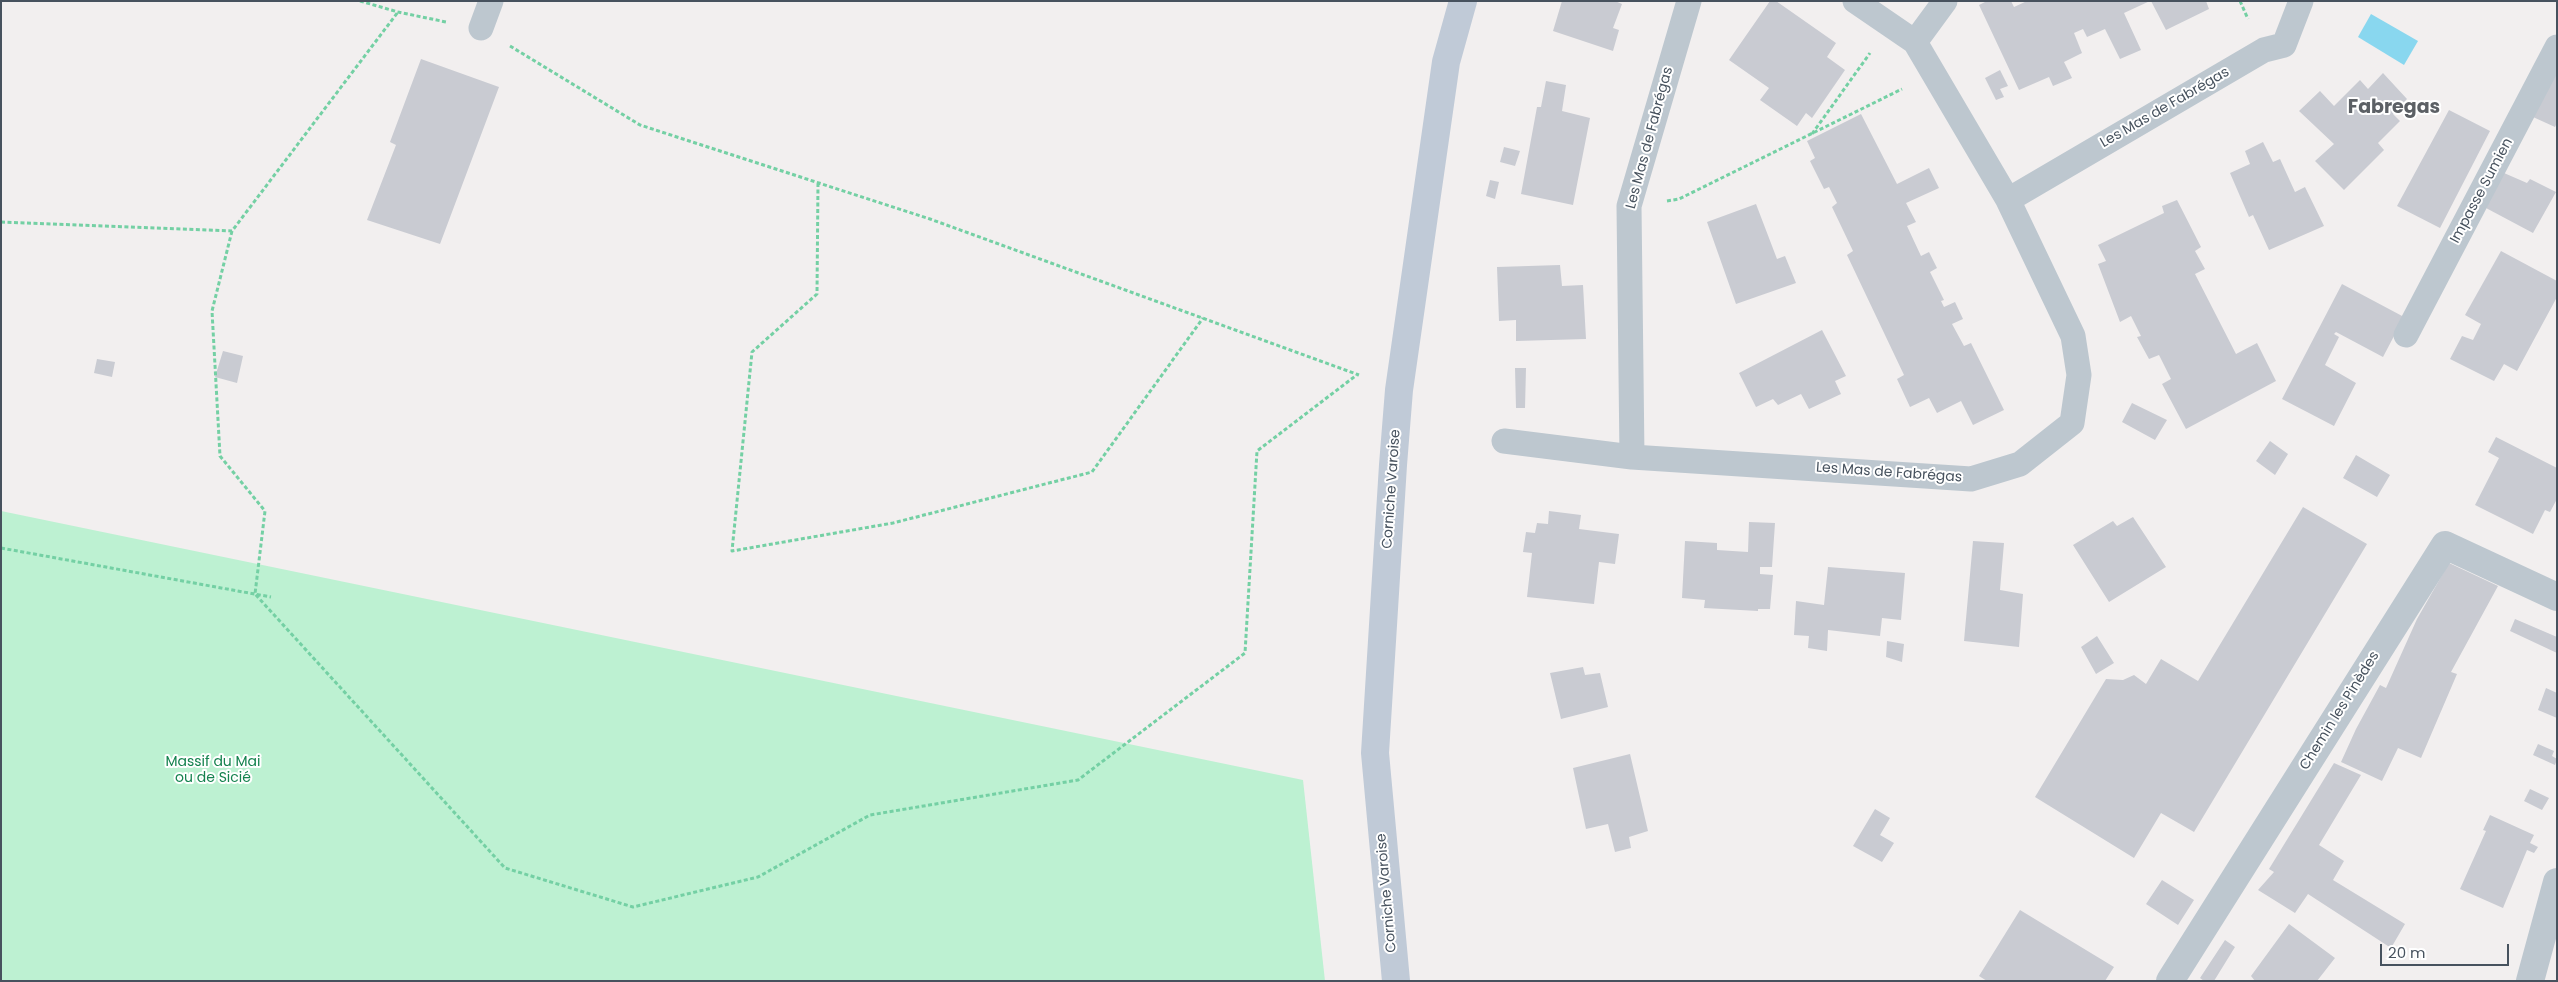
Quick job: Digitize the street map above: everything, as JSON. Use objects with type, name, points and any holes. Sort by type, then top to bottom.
[{"type":"street","name":"Corniche Varoise","points":[[1396,981],[1374,753],[1399,390],[1446,62],[1463,1]]},
{"type":"street","name":"Chemin les Pinèdes","points":[[2170,981],[2445,545],[2557,597]]},
{"type":"street","points":[[2530,981],[2557,882]]},
{"type":"lane","points":[[481,28],[491,1]]},
{"type":"lane","name":"Les Mas de Fabrégas","points":[[1632,457],[1629,206],[1689,1]]},
{"type":"lane","name":"Les Mas de Fabrégas","points":[[1504,441],[1632,457],[1970,479],[2020,464],[2072,423],[2078,375],[2073,336],[2008,200],[1915,42],[1855,1]]},
{"type":"lane","points":[[1915,42],[1945,1]]},
{"type":"lane","name":"Les Mas de Fabrégas","points":[[2008,200],[2264,50],[2284,45],[2301,1]]},
{"type":"lane","name":"Impasse Sumien","points":[[2406,335],[2557,46]]},
{"type":"path","points":[[360,1],[398,12],[481,28],[640,125],[930,219],[1399,390]]},
{"type":"path","points":[[398,12],[232,231],[212,311],[220,456],[265,511],[255,594],[504,868],[633,907],[758,877],[870,815],[1078,780],[1245,653],[1257,451],[1358,374]]},
{"type":"path","points":[[1812,134],[1889,26]]},
{"type":"path","points":[[1629,206],[1679,199],[1934,73]]},
{"type":"path","points":[[818,183],[817,294],[752,352],[732,551],[893,523],[1092,472],[1203,318]]},
{"type":"path","points":[[1,222],[232,231]]},
{"type":"path","points":[[1,548],[271,597]]},
{"type":"green space","name":"Massif du Mai ou de Sicié","points":[[1,511],[1303,780],[1325,981],[1,981]]},
{"type":"water","points":[[2371,14],[2418,41],[2404,65],[2358,37]]},
{"type":"building","points":[[1562,1],[1615,1],[1622,4],[1613,28],[1619,30],[1613,51],[1553,31]]},
{"type":"building","points":[[1770,1],[1776,1],[1836,43],[1827,57],[1845,70],[1812,118],[1806,113],[1797,126],[1760,100],[1769,88],[1729,60]]},
{"type":"building","points":[[1987,1],[2011,1],[2014,7],[2027,1],[2150,1],[2124,13],[2141,50],[2120,59],[2105,29],[2087,37],[2083,29],[2074,33],[2082,53],[2064,62],[2072,78],[2053,86],[2049,77],[2019,90],[1979,5]]},
{"type":"building","points":[[2151,1],[2206,1],[2209,9],[2166,30]]},
{"type":"building","points":[[421,59],[499,87],[440,244],[367,220],[396,145],[390,142]]},
{"type":"building","points":[[2000,70],[2008,86],[2000,89],[2004,97],[1996,100],[1985,78]]},
{"type":"building","points":[[2557,71],[2557,123],[2555,127],[2533,117]]},
{"type":"building","points":[[2383,73],[2407,99],[2393,114],[2400,121],[2378,143],[2384,150],[2344,190],[2315,161],[2334,144],[2299,111],[2320,91],[2334,106],[2360,80],[2368,89]]},
{"type":"building","points":[[1546,81],[1566,85],[1562,111],[1590,118],[1573,205],[1521,194],[1537,107],[1541,107]]},
{"type":"building","points":[[2449,110],[2490,131],[2440,228],[2397,206]]},
{"type":"building","points":[[1861,114],[1897,184],[1929,168],[1939,188],[1906,203],[1916,222],[1907,226],[1921,256],[1929,252],[1937,268],[1930,272],[1944,300],[1941,301],[1944,307],[1955,302],[1963,319],[1952,324],[1964,346],[1971,343],[2004,410],[1973,425],[1961,401],[1937,413],[1929,398],[1910,407],[1897,379],[1904,375],[1847,255],[1853,251],[1832,207],[1837,203],[1829,187],[1824,189],[1810,161],[1815,158],[1807,141]]},
{"type":"building","points":[[2263,142],[2273,162],[2280,159],[2295,192],[2305,187],[2324,226],[2269,250],[2253,215],[2249,217],[2230,173],[2250,164],[2245,151]]},
{"type":"building","points":[[1504,147],[1520,151],[1515,166],[1500,162]]},
{"type":"building","points":[[2504,173],[2527,183],[2530,179],[2556,192],[2533,233],[2486,208]]},
{"type":"building","points":[[1490,180],[1499,182],[1495,199],[1486,196]]},
{"type":"building","points":[[2177,200],[2201,247],[2195,251],[2205,269],[2195,274],[2236,354],[2257,343],[2276,381],[2186,429],[2162,384],[2171,379],[2159,355],[2149,359],[2137,337],[2141,336],[2131,316],[2120,322],[2098,264],[2106,261],[2098,245],[2164,213],[2162,206]]},
{"type":"building","points":[[1756,204],[1777,259],[1785,256],[1796,283],[1736,304],[1707,222]]},
{"type":"building","points":[[2501,251],[2557,281],[2557,297],[2517,371],[2504,364],[2494,381],[2450,359],[2462,336],[2473,340],[2481,324],[2465,315]]},
{"type":"building","points":[[1560,265],[1562,286],[1583,285],[1586,339],[1516,341],[1516,320],[1499,321],[1497,267]]},
{"type":"building","points":[[2342,284],[2404,317],[2383,357],[2336,332],[2334,334],[2339,337],[2325,365],[2356,383],[2334,426],[2282,399]]},
{"type":"building","points":[[1822,330],[1846,376],[1835,381],[1841,394],[1809,409],[1801,394],[1778,405],[1773,399],[1756,407],[1739,373]]},
{"type":"building","points":[[223,351],[243,356],[237,383],[215,377]]},
{"type":"building","points":[[97,359],[115,362],[112,377],[94,373]]},
{"type":"building","points":[[1515,368],[1526,368],[1525,408],[1516,408]]},
{"type":"building","points":[[2132,403],[2167,420],[2155,440],[2122,422]]},
{"type":"building","points":[[2496,437],[2557,468],[2557,499],[2550,512],[2545,510],[2533,534],[2475,505],[2499,458],[2488,452]]},
{"type":"building","points":[[2270,441],[2288,454],[2275,475],[2256,461]]},
{"type":"building","points":[[2356,455],[2390,475],[2377,497],[2343,478]]},
{"type":"building","points":[[2303,507],[2367,544],[2194,832],[2161,813],[2134,858],[2035,797],[2106,679],[2123,680],[2134,675],[2146,684],[2161,659],[2198,681]]},
{"type":"building","points":[[1549,511],[1581,515],[1579,529],[1619,534],[1615,564],[1599,562],[1594,604],[1527,597],[1532,553],[1523,552],[1526,532],[1535,533],[1537,523],[1548,524]]},
{"type":"building","points":[[2133,517],[2166,567],[2109,602],[2073,545],[2113,521],[2117,526]]},
{"type":"building","points":[[1749,522],[1775,523],[1772,567],[1760,567],[1760,574],[1773,575],[1770,609],[1758,609],[1758,611],[1704,608],[1705,600],[1682,598],[1685,541],[1717,543],[1717,550],[1748,552]]},
{"type":"building","points":[[1973,541],[2004,543],[2000,590],[2023,594],[2019,647],[1964,641]]},
{"type":"building","points":[[2449,563],[2498,586],[2451,672],[2457,674],[2421,758],[2398,748],[2382,781],[2341,762],[2356,729],[2380,685],[2386,688],[2417,619]]},
{"type":"building","points":[[1828,567],[1905,573],[1901,620],[1882,618],[1880,636],[1828,630],[1827,651],[1808,648],[1809,636],[1794,635],[1796,601],[1824,605]]},
{"type":"building","points":[[2515,619],[2557,637],[2557,653],[2510,631]]},
{"type":"building","points":[[2097,636],[2114,663],[2096,674],[2081,647]]},
{"type":"building","points":[[1887,641],[1904,644],[1902,662],[1886,657]]},
{"type":"building","points":[[1583,667],[1585,675],[1600,673],[1608,707],[1561,719],[1550,673]]},
{"type":"building","points":[[2546,688],[2557,693],[2557,718],[2538,710]]},
{"type":"building","points":[[2538,744],[2554,751],[2552,756],[2557,759],[2555,765],[2533,755]]},
{"type":"building","points":[[1630,754],[1648,831],[1629,837],[1631,848],[1615,852],[1608,824],[1586,829],[1573,768]]},
{"type":"building","points":[[2334,763],[2361,775],[2319,845],[2344,861],[2333,880],[2405,924],[2391,948],[2308,894],[2295,913],[2258,890],[2274,872],[2269,869]]},
{"type":"building","points":[[2530,789],[2549,798],[2542,810],[2524,801]]},
{"type":"building","points":[[1875,809],[1890,818],[1880,835],[1894,843],[1882,862],[1853,846]]},
{"type":"building","points":[[2490,815],[2534,835],[2530,843],[2538,847],[2534,853],[2527,850],[2503,908],[2460,889],[2486,831],[2483,830]]},
{"type":"building","points":[[2162,880],[2194,900],[2178,925],[2146,904]]},
{"type":"building","points":[[2020,910],[2114,967],[2105,981],[1987,981],[1979,976]]},
{"type":"building","points":[[2289,924],[2335,958],[2317,981],[2255,981],[2251,976]]},
{"type":"building","points":[[2225,940],[2235,947],[2214,981],[2204,981],[2200,978]]},
{"type":"district","name":"Fabregas","points":[[2394,108]]}]
